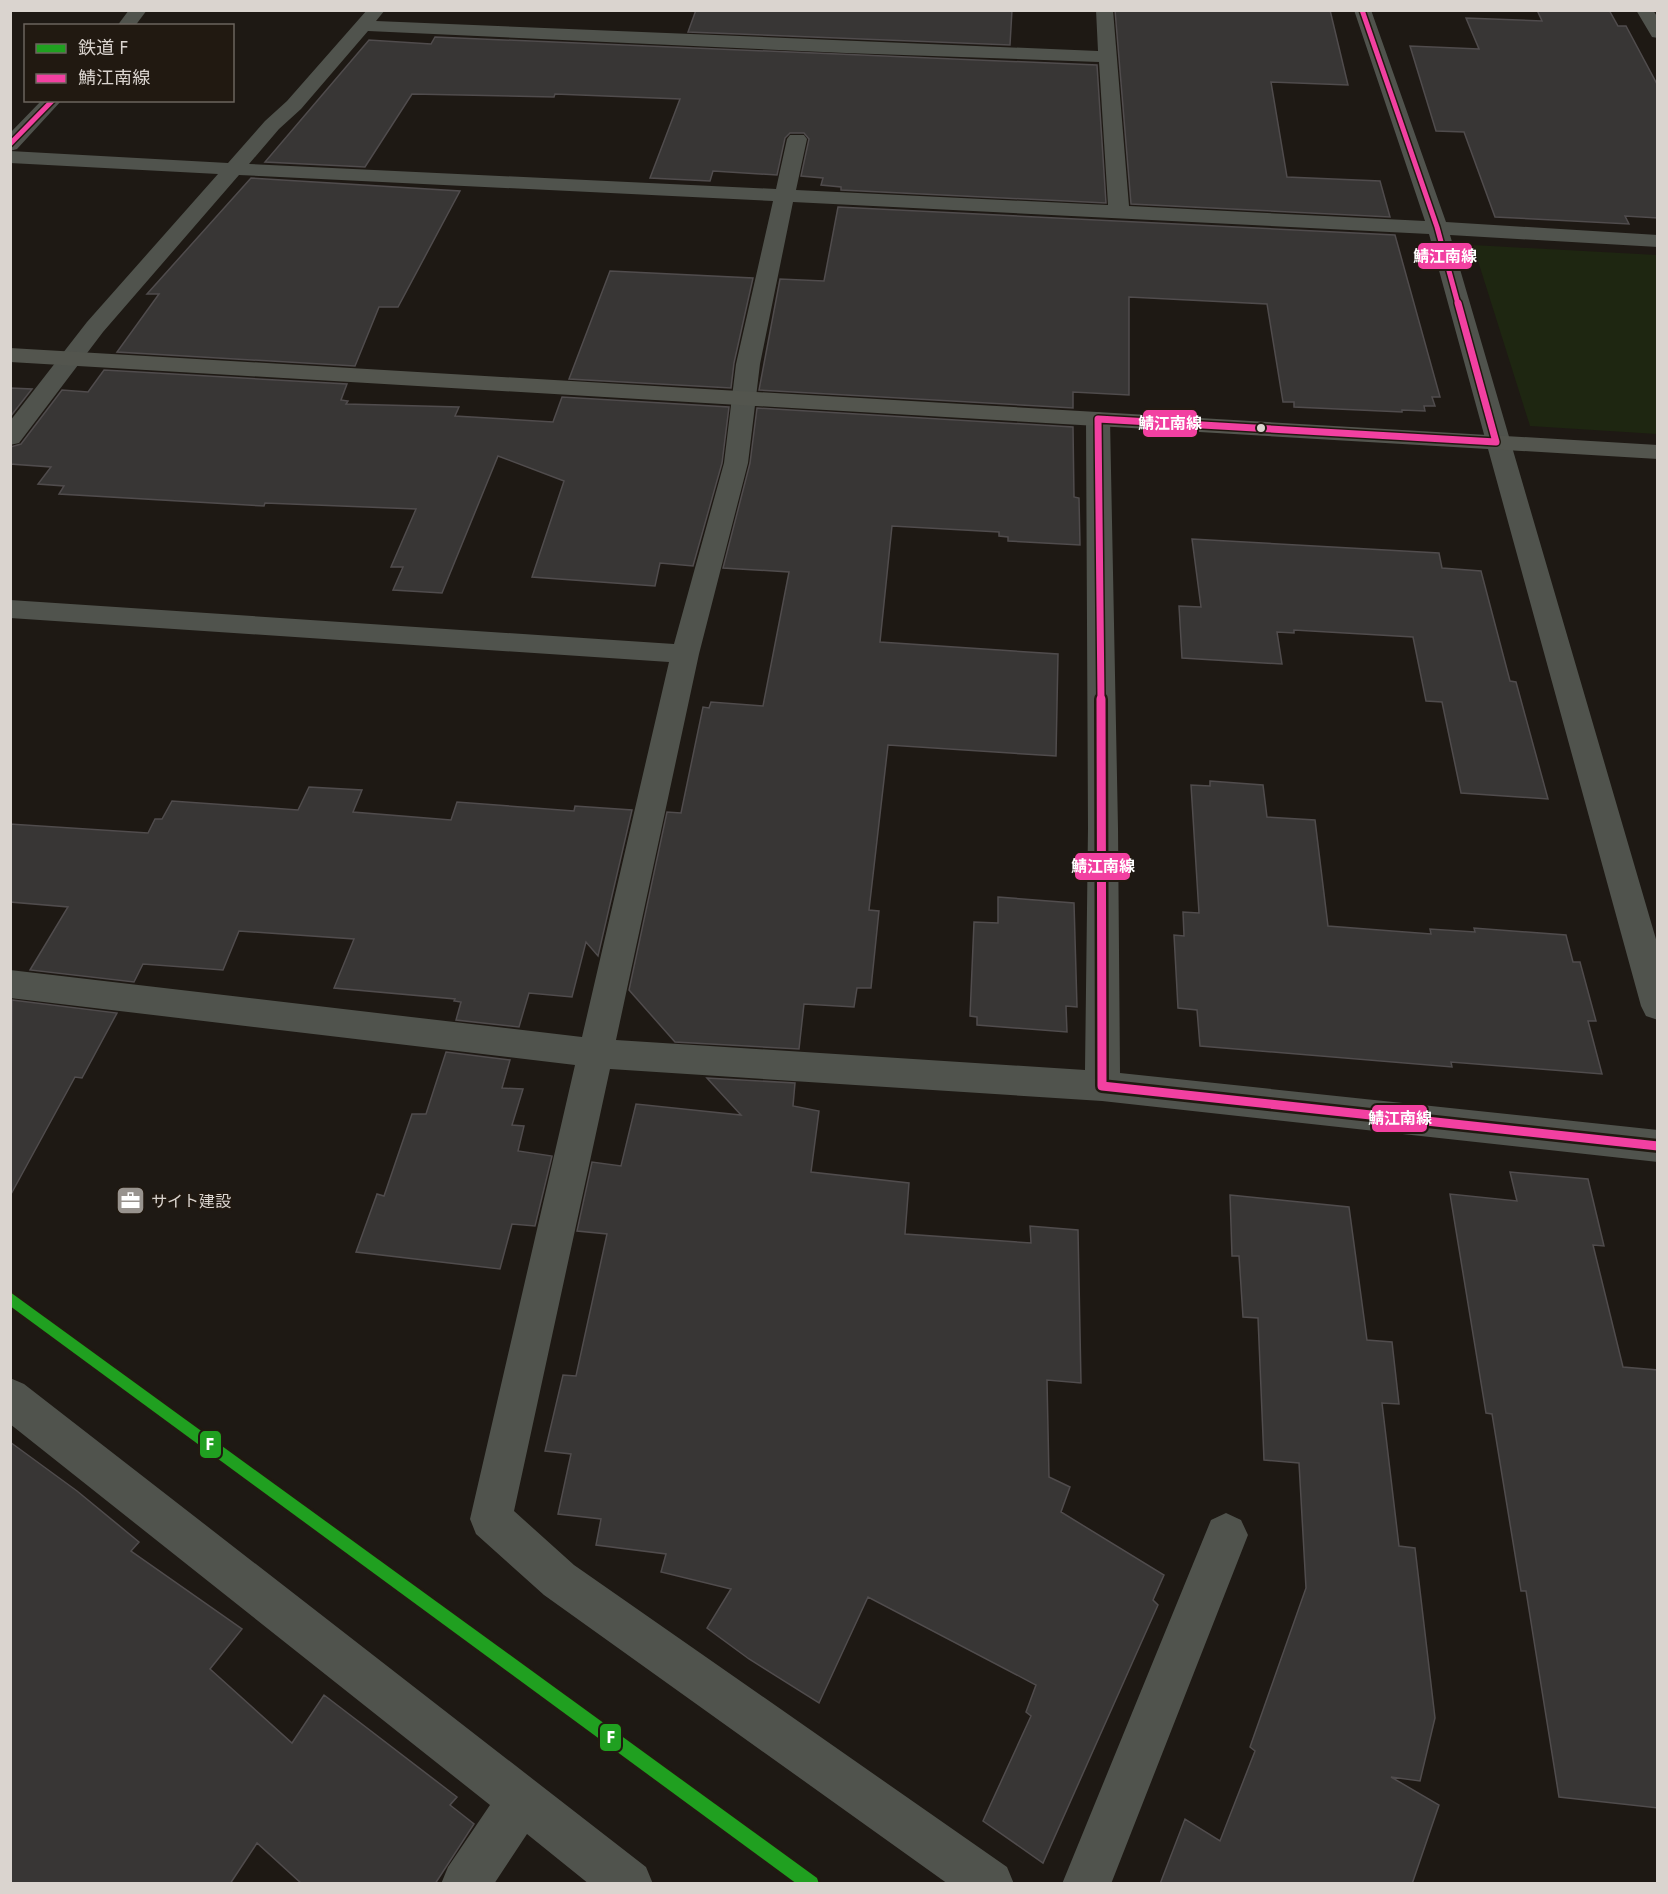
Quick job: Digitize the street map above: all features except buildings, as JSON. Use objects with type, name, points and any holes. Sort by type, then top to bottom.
[{"type":"street","points":[[126,24],[139,10]]},
{"type":"street","points":[[10,438],[95,327],[377,10]]},
{"type":"street","points":[[1104,10],[1119,211]]},
{"type":"street","points":[[1362,10],[1437,227],[1496,442],[1658,1006]]},
{"type":"street","points":[[1644,10],[1658,33]]},
{"type":"street","points":[[364,26],[834,48],[1106,57]]},
{"type":"street","points":[[10,145],[51,102]]},
{"type":"street","points":[[797,139],[748,364],[736,463],[685,654],[490,1519],[559,1580],[990,1884]]},
{"type":"street","points":[[10,157],[233,170],[1437,227],[1658,241]]},
{"type":"street","points":[[10,355],[743,400],[1658,452]]},
{"type":"street","points":[[1098,419],[1103,816],[1102,1086]]},
{"type":"street","points":[[10,609],[685,654]]},
{"type":"street","points":[[10,984],[595,1053],[1102,1086],[1658,1146]]},
{"type":"street","points":[[10,1398],[629,1884]]},
{"type":"street","points":[[1086,1884],[1226,1535]]},
{"type":"street","points":[[465,1884],[522,1800]]},
{"type":"green space","points":[[1473,245],[1657,255],[1657,434],[1530,426]]},
{"type":"rail line","name":"F","points":[[10,1298],[811,1884]]},
{"type":"transit line","name":"鯖江南線","points":[[1362,10],[1437,227],[1496,442],[1098,419],[1103,828],[1102,1086],[1658,1146]]},
{"type":"transit line","name":"鯖江南線","points":[[10,144],[51,102]]},
{"type":"place","name":"サイト建設","points":[[130,1201]]}]
